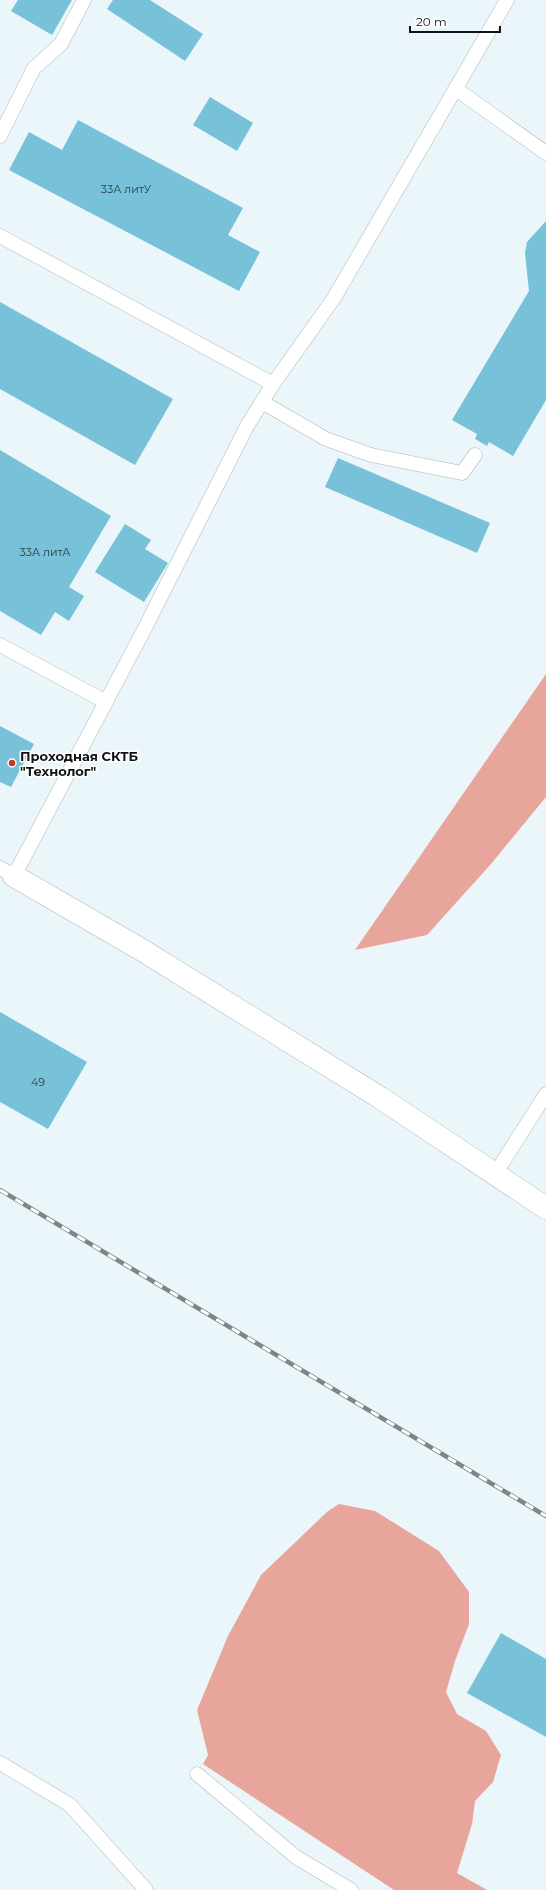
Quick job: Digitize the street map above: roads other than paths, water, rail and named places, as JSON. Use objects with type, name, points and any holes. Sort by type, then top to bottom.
[{"type":"street","points":[[7,872],[149,954],[379,1097],[546,1208]]},
{"type":"lane","points":[[0,136],[34,68],[61,44],[84,0]]},
{"type":"lane","points":[[7,872],[106,702],[248,426],[273,384],[334,298],[507,0]]},
{"type":"lane","points":[[456,89],[546,154]]},
{"type":"lane","points":[[2,240],[273,384]]},
{"type":"lane","points":[[262,402],[326,439],[371,455],[462,473],[475,455]]},
{"type":"lane","points":[[0,645],[106,702]]},
{"type":"lane","points":[[495,1174],[546,1094]]},
{"type":"lane","points":[[0,1763],[70,1805],[146,1890]]},
{"type":"lane","points":[[198,1774],[296,1857],[351,1890]]},
{"type":"railway","points":[[0,1190],[546,1516]]},
{"type":"place","name":"Проходная СКТБ \"Технолог\"","points":[[12,763]]}]
